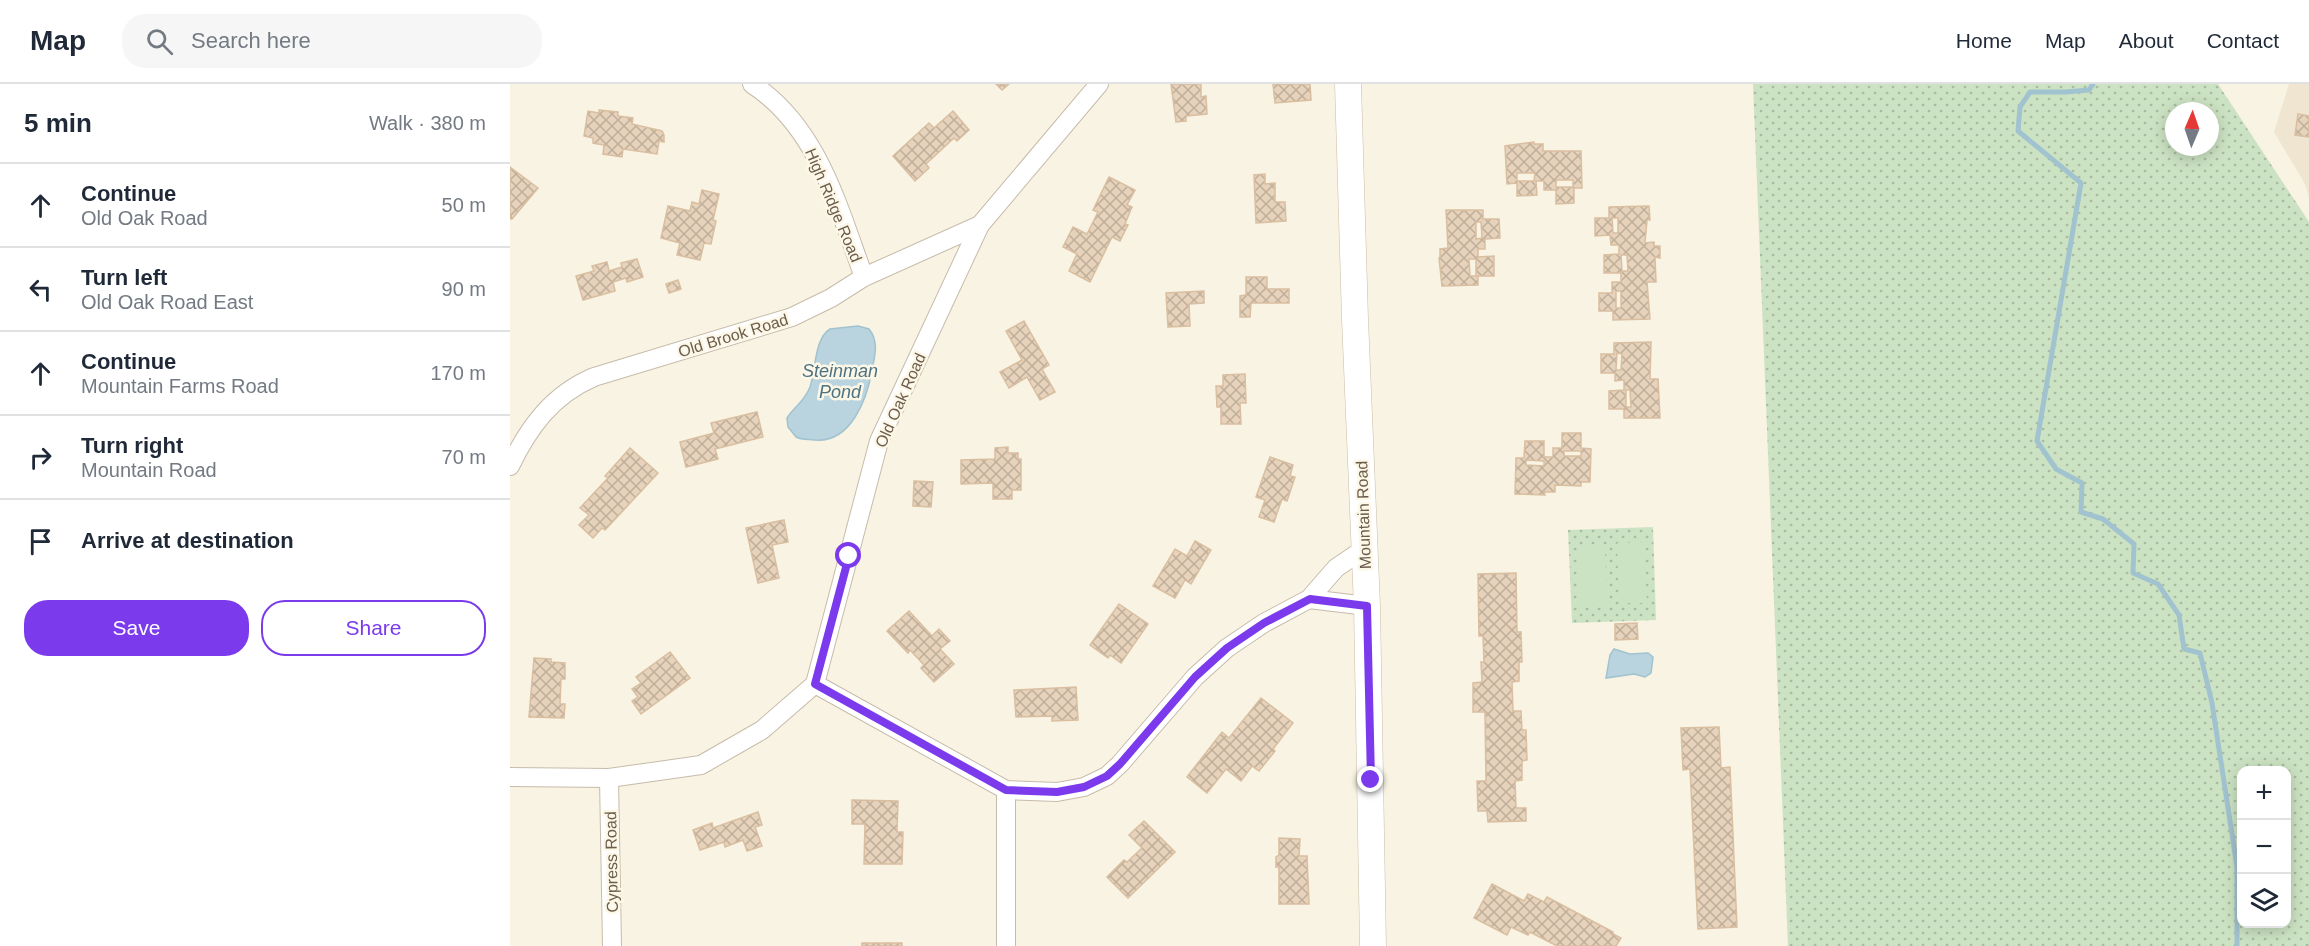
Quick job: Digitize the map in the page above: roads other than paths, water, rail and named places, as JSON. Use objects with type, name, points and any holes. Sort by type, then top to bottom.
[{"type":"main road","name":"Mountain Road","points":[[1348,84],[1349,176],[1367,606],[1373,946]]},
{"type":"street","name":"High Ridge Road","points":[[752,84],[789,115],[812,149],[828,181],[864,277]]},
{"type":"street","name":"Old Oak Road","points":[[815,684],[879,441],[980,225],[1099,84]]},
{"type":"street","name":"Old Brook Road","points":[[510,466],[519,447],[546,408],[578,384],[594,377],[792,317],[831,298],[864,277],[980,225]]},
{"type":"street","points":[[510,777],[609,778],[701,765],[762,730],[815,684],[1006,790],[1057,792],[1084,787],[1107,776],[1120,764],[1195,677],[1227,648],[1264,623],[1310,599],[1336,568],[1364,549]]},
{"type":"street","points":[[1310,599],[1367,606]]},
{"type":"street","name":"Cypress Road","points":[[609,778],[612,946]]},
{"type":"street","points":[[1006,790],[1006,946]]},
{"type":"water","name":"Steinman Pond","points":[[858,326],[869,329],[874,338],[875,349],[870,381],[855,417],[848,427],[828,439],[815,440],[796,437],[788,427],[787,418],[810,387],[821,340],[830,329]]},
{"type":"water","points":[[1614,649],[1630,654],[1648,653],[1653,657],[1651,673],[1645,677],[1634,674],[1606,678],[1610,655]]},
{"type":"waterway","points":[[2093,84],[2089,90],[2030,92],[2020,107],[2018,131],[2081,183],[2037,441],[2056,469],[2082,483],[2081,512],[2103,519],[2134,544],[2133,573],[2158,584],[2179,615],[2184,649],[2200,653],[2212,703],[2237,867],[2237,946]]}]
